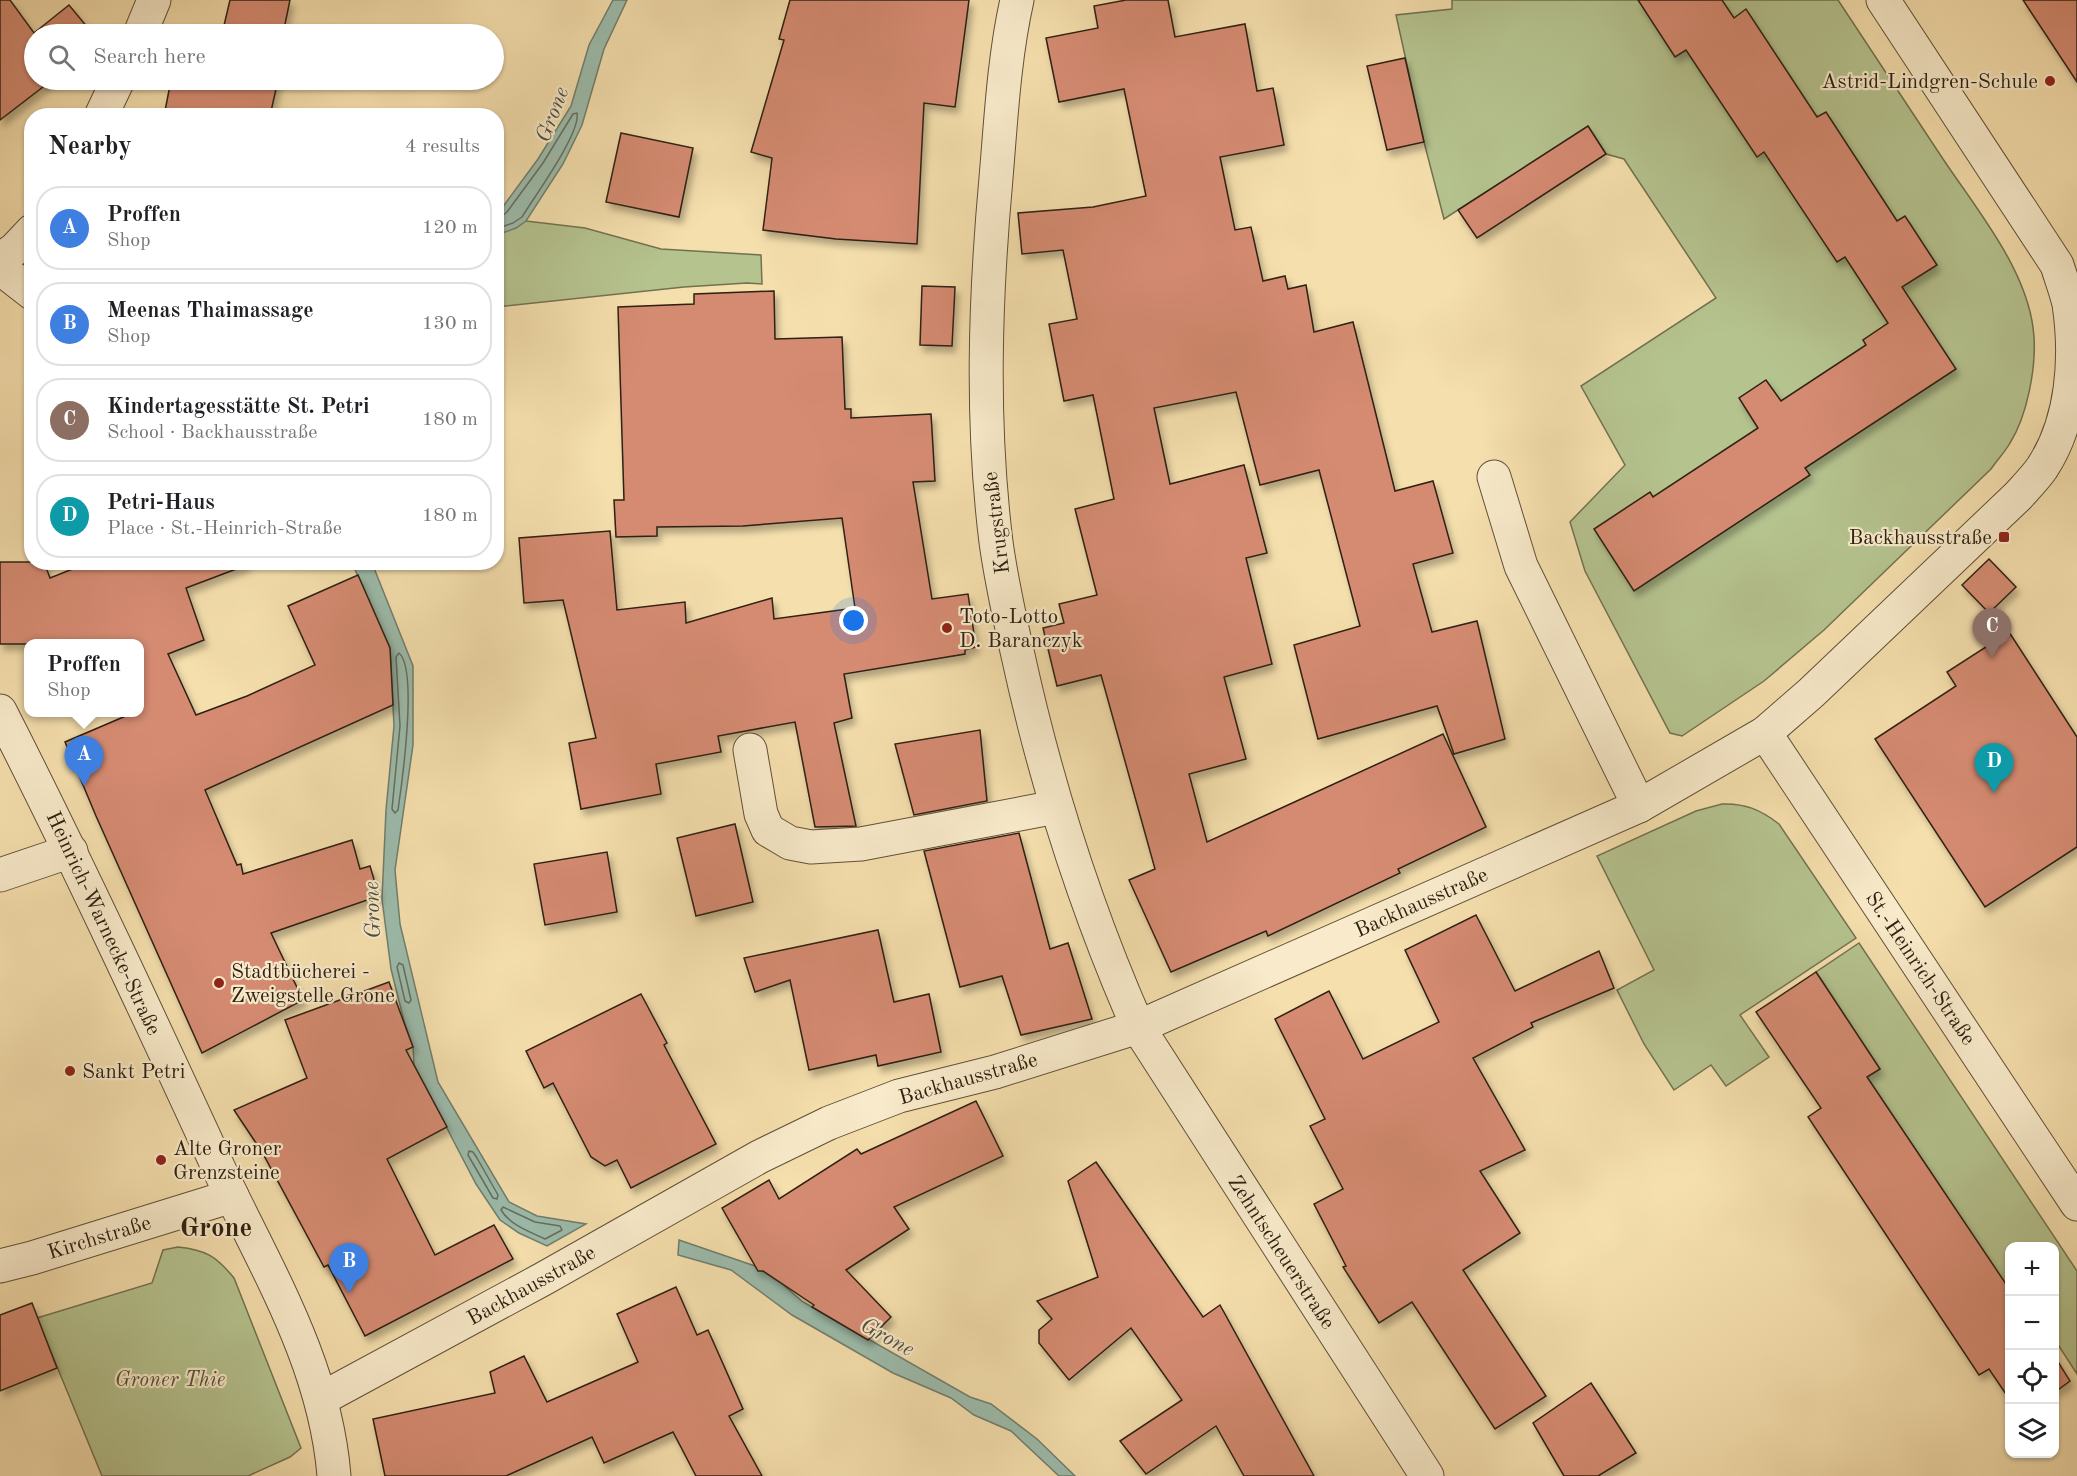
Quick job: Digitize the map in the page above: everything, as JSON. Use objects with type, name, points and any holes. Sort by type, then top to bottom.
[{"type":"street","points":[[145,24],[154,0]]},
{"type":"street","name":"Krugstraße","points":[[1017,0],[1004,91],[987,281],[986,380],[989,464],[996,543],[1028,700],[1056,807],[1116,979],[1138,1027]]},
{"type":"street","name":"Backhausstraße","points":[[321,1399],[543,1279],[759,1157],[829,1123],[899,1096],[995,1072],[1138,1027],[1639,806],[1766,733],[1811,693],[2018,496],[2042,468],[2059,435],[2071,398],[2074,333],[2069,303],[2056,265],[1883,0]]},
{"type":"street","points":[[105,108],[113,90]]},
{"type":"street","points":[[0,260],[24,239]]},
{"type":"street","points":[[0,268],[24,287]]},
{"type":"street","points":[[1494,477],[1521,566],[1639,806]]},
{"type":"street","name":"Heinrich-Warnecke-Straße","points":[[0,711],[71,851],[232,1196],[288,1308],[321,1399],[330,1436],[330,1476]]},
{"type":"street","name":"St.-Heinrich-Straße","points":[[1766,733],[2077,1204]]},
{"type":"street","points":[[750,750],[761,814],[768,830],[790,843],[811,847],[861,844],[1056,807]]},
{"type":"street","points":[[0,875],[71,851]]},
{"type":"street","name":"Zehntscheuerstraße","points":[[1138,1027],[1427,1476]]},
{"type":"street","name":"Kirchstraße","points":[[0,1266],[232,1196]]},
{"type":"green space","points":[[1452,0],[1838,0],[1985,219],[2023,289],[2034,337],[2032,377],[2026,406],[2006,450],[1991,469],[1824,630],[1764,681],[1682,736],[1670,733],[1585,571],[1570,522],[1625,465],[1581,386],[1716,298],[1624,159],[1606,154],[1588,126],[1444,219],[1424,142],[1396,15],[1452,9]]},
{"type":"green space","points":[[504,213],[526,221],[585,228],[661,249],[761,255],[762,284],[684,287],[504,306]]},
{"type":"green space","points":[[1722,804],[1752,808],[1779,824],[1856,938],[1740,1015],[1769,1057],[1726,1086],[1711,1065],[1674,1090],[1644,1044],[1617,990],[1654,970],[1597,856],[1696,811]]},
{"type":"green space","points":[[1859,943],[2058,1242],[2005,1242],[2005,1284],[1867,1077],[1880,1069],[1816,972]]},
{"type":"green space","points":[[2059,1244],[2077,1271],[2077,1374],[2059,1346]]},
{"type":"green space","name":"Groner Thie","points":[[178,1247],[210,1255],[222,1264],[234,1278],[301,1448],[290,1457],[248,1476],[102,1476],[37,1318],[152,1283],[163,1250]]},
{"type":"water","points":[[613,0],[627,0],[604,49],[582,125],[563,164],[526,221],[504,232],[504,205],[538,159],[571,106],[589,45]]},
{"type":"water","points":[[355,570],[375,570],[413,666],[413,745],[395,870],[400,924],[438,1082],[509,1202],[537,1216],[586,1224],[547,1246],[519,1233],[500,1220],[476,1184],[414,1065],[413,1047],[391,969],[382,899],[386,810],[394,726],[390,648]]},
{"type":"water","points":[[679,1240],[755,1266],[803,1302],[970,1397],[991,1404],[1037,1439],[1075,1476],[1059,1476],[1011,1431],[974,1415],[951,1398],[893,1373],[792,1315],[731,1270],[678,1255]]},
{"type":"building","points":[[0,0],[10,0],[27,24],[24,24],[24,90],[39,90],[0,120]]},
{"type":"building","points":[[230,0],[290,0],[285,24],[224,24]]},
{"type":"building","points":[[790,0],[969,0],[955,107],[924,103],[917,244],[836,239],[763,230],[772,158],[751,152],[784,40],[779,39]]},
{"type":"building","points":[[1126,0],[1168,0],[1175,37],[1245,24],[1257,91],[1273,88],[1284,145],[1220,157],[1235,230],[1251,227],[1263,281],[1285,276],[1288,289],[1306,285],[1314,332],[1353,322],[1395,491],[1433,481],[1453,553],[1413,564],[1432,632],[1477,621],[1505,739],[1454,754],[1437,706],[1318,739],[1294,645],[1360,626],[1319,470],[1260,485],[1236,392],[1154,408],[1170,484],[1244,465],[1267,553],[1246,558],[1272,664],[1224,677],[1246,759],[1189,774],[1207,842],[1443,734],[1486,827],[1398,869],[1400,873],[1268,936],[1266,931],[1171,972],[1129,880],[1155,869],[1101,675],[1057,686],[1043,628],[1064,623],[1059,604],[1097,595],[1075,509],[1114,499],[1093,395],[1064,401],[1049,324],[1077,319],[1063,250],[1022,254],[1018,213],[1093,207],[1146,196],[1124,89],[1059,102],[1046,38],[1098,28],[1094,6]]},
{"type":"building","points":[[1638,0],[1722,0],[1734,18],[1746,9],[1817,117],[1826,112],[1897,221],[1905,216],[1937,265],[1902,287],[1956,369],[1805,468],[1810,475],[1634,591],[1594,529],[1650,492],[1653,497],[1758,428],[1739,398],[1766,380],[1781,401],[1866,345],[1863,340],[1888,323],[1845,257],[1837,262],[1764,152],[1757,157],[1686,50],[1675,57]]},
{"type":"building","points":[[2023,0],[2077,0],[2077,82]]},
{"type":"building","points":[[69,5],[85,24],[45,24]]},
{"type":"building","points":[[1405,58],[1424,142],[1387,150],[1367,66]]},
{"type":"building","points":[[169,90],[276,90],[272,108],[166,108]]},
{"type":"building","points":[[1588,126],[1606,154],[1477,238],[1458,210]]},
{"type":"building","points":[[621,133],[693,148],[679,217],[606,202]]},
{"type":"building","points":[[922,286],[955,287],[952,346],[920,345]]},
{"type":"building","points":[[774,291],[775,339],[842,337],[845,409],[851,409],[851,418],[931,414],[935,481],[913,482],[932,599],[968,594],[976,647],[965,650],[965,654],[844,674],[852,718],[834,723],[856,826],[815,827],[795,722],[718,736],[721,752],[656,764],[661,794],[581,809],[569,743],[596,738],[563,600],[524,603],[519,538],[610,531],[617,610],[685,602],[686,623],[772,598],[774,619],[855,608],[842,518],[743,526],[657,527],[657,536],[616,537],[614,500],[624,500],[618,307],[694,304],[694,294]]},
{"type":"building","points":[[1989,559],[2016,587],[1989,613],[1962,585]]},
{"type":"building","points":[[0,562],[24,562],[24,570],[47,570],[50,578],[70,570],[234,570],[186,588],[204,640],[168,654],[196,715],[247,696],[315,665],[288,606],[358,575],[390,648],[393,705],[205,790],[237,865],[241,864],[243,874],[352,840],[360,869],[370,866],[379,896],[271,933],[303,1000],[202,1053],[96,816],[65,742],[123,717],[144,717],[144,639],[24,639],[24,644],[0,644]]},
{"type":"building","points":[[2009,632],[2077,737],[2077,847],[1985,907],[1875,739],[1956,686],[1947,672]]},
{"type":"building","points":[[980,730],[987,801],[914,815],[895,744]]},
{"type":"building","points":[[735,824],[753,902],[696,916],[677,838]]},
{"type":"building","points":[[1019,833],[1050,949],[1068,943],[1092,1019],[1021,1035],[1002,976],[960,987],[924,851]]},
{"type":"building","points":[[607,852],[617,912],[545,925],[534,864]]},
{"type":"building","points":[[1476,915],[1515,991],[1599,951],[1614,988],[1531,1023],[1533,1027],[1473,1058],[1525,1150],[1480,1171],[1520,1233],[1463,1270],[1546,1396],[1495,1429],[1412,1302],[1379,1323],[1343,1267],[1346,1266],[1314,1204],[1343,1189],[1310,1126],[1325,1119],[1275,1019],[1329,991],[1363,1059],[1439,1022],[1405,950]]},
{"type":"building","points":[[878,930],[894,1002],[929,994],[941,1052],[878,1066],[876,1055],[809,1070],[790,980],[755,992],[744,958]]},
{"type":"building","points":[[1816,972],[1880,1069],[1867,1077],[2005,1283],[2005,1393],[1989,1369],[1979,1375],[1808,1117],[1821,1108],[1756,1012]]},
{"type":"building","points":[[389,982],[413,1047],[406,1050],[447,1127],[387,1159],[435,1255],[494,1225],[513,1259],[365,1336],[328,1265],[324,1267],[262,1152],[234,1110],[307,1078],[285,1020]]},
{"type":"building","points":[[641,994],[667,1043],[664,1045],[716,1144],[631,1188],[617,1160],[605,1166],[591,1157],[553,1083],[544,1088],[526,1051]]},
{"type":"building","points":[[976,1101],[1003,1156],[894,1207],[909,1229],[846,1270],[891,1317],[868,1340],[812,1307],[814,1305],[763,1271],[758,1271],[722,1208],[769,1180],[779,1199],[857,1149],[861,1154]]},
{"type":"building","points":[[1096,1162],[1203,1317],[1220,1305],[1314,1476],[1244,1476],[1216,1426],[1146,1474],[1120,1441],[1182,1400],[1131,1328],[1069,1380],[1039,1343],[1039,1330],[1052,1319],[1037,1301],[1098,1277],[1068,1181]]},
{"type":"building","points":[[676,1287],[697,1335],[708,1330],[743,1409],[729,1416],[762,1476],[696,1476],[673,1432],[604,1463],[592,1437],[506,1476],[385,1476],[373,1419],[495,1393],[490,1372],[524,1356],[547,1402],[638,1362],[617,1314]]},
{"type":"building","points":[[32,1303],[57,1368],[0,1391],[0,1315]]},
{"type":"building","points":[[2059,1363],[2070,1381],[2059,1389]]},
{"type":"building","points":[[1591,1383],[1636,1453],[1598,1476],[1564,1476],[1533,1423]]},
{"type":"place","name":"Astrid-Lindgren-Schule","points":[[2050,81]]},
{"type":"place","name":"Backhausstraße","points":[[2004,537]]},
{"type":"place","name":"Toto-Lotto D. Baranczyk","points":[[947,628]]},
{"type":"place","name":"Kindertagesstätte St. Petri","points":[[1992,658]]},
{"type":"place","name":"Proffen","points":[[84,786]]},
{"type":"place","name":"Petri-Haus","points":[[1994,793]]},
{"type":"place","name":"Stadtbücherei - Zweigstelle Grone","points":[[219,983]]},
{"type":"place","name":"Sankt Petri","points":[[70,1071]]},
{"type":"place","name":"Alte Groner Grenzsteine","points":[[161,1160]]},
{"type":"place","name":"Meenas Thaimassage","points":[[349,1293]]},
{"type":"district","name":"Grone","points":[[216,1227]]}]
